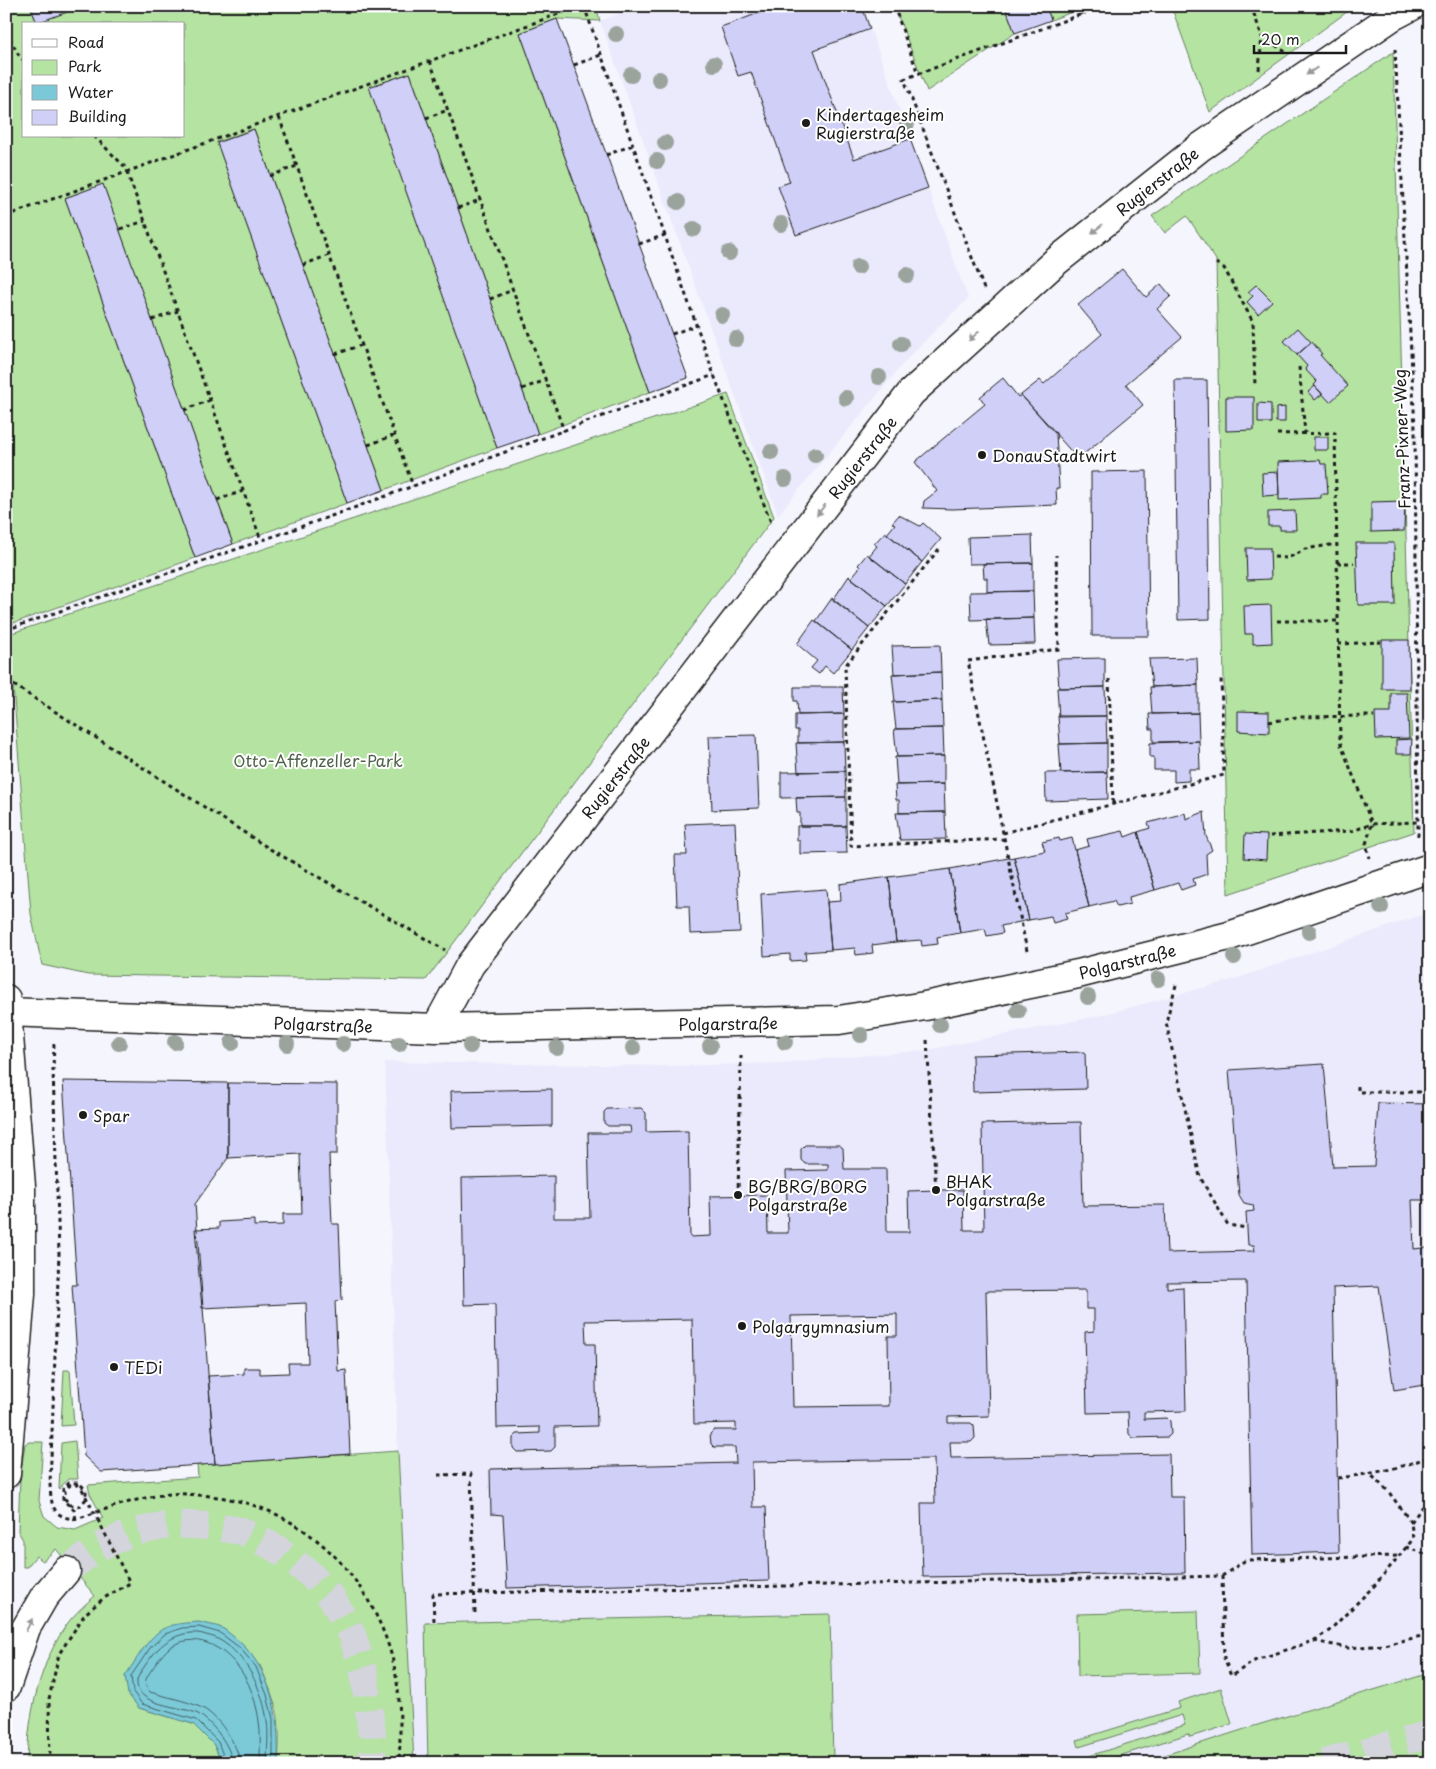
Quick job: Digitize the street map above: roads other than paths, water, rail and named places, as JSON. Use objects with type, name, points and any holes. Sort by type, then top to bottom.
[{"type":"main road","name":"Rugierstraße","points":[[436,1028],[470,964],[911,393],[1054,264],[1198,148],[1393,16],[1412,6]]},
{"type":"main road","name":"Polgarstraße","points":[[7,1008],[436,1028],[839,1020],[925,1006],[1078,974],[1229,936],[1430,868]]},
{"type":"main road","points":[[6,1474],[21,1294],[21,1186],[7,1008]]},
{"type":"main road","points":[[6,1687],[26,1628],[44,1597],[66,1571]]},
{"type":"water","points":[[199,1622],[225,1630],[247,1649],[257,1663],[271,1694],[275,1711],[278,1763],[222,1763],[214,1745],[193,1724],[139,1708],[128,1694],[125,1676],[151,1639],[161,1630],[170,1626]]},
{"type":"tunnel","points":[[66,1571],[97,1548],[130,1533],[172,1524],[209,1526],[242,1531],[276,1548],[309,1573],[332,1598],[352,1634],[364,1673],[372,1734],[372,1763]]},
{"type":"tunnel","points":[[1324,1763],[1430,1734]]},
{"type":"place","name":"Kindertagesheim Rugierstraße","points":[[806,123]]},
{"type":"place","name":"DonauStadtwirt","points":[[982,455]]},
{"type":"place","name":"Spar","points":[[83,1115]]},
{"type":"place","name":"BHAK Polgarstraße","points":[[936,1190]]},
{"type":"place","name":"BG/BRG/BORG Polgarstraße","points":[[738,1195]]},
{"type":"place","name":"Polgargymnasium","points":[[742,1326]]},
{"type":"place","name":"TEDi","points":[[114,1367]]},
{"type":"park label","name":"Otto-Affenzeller-Park","points":[[318,760]]}]
